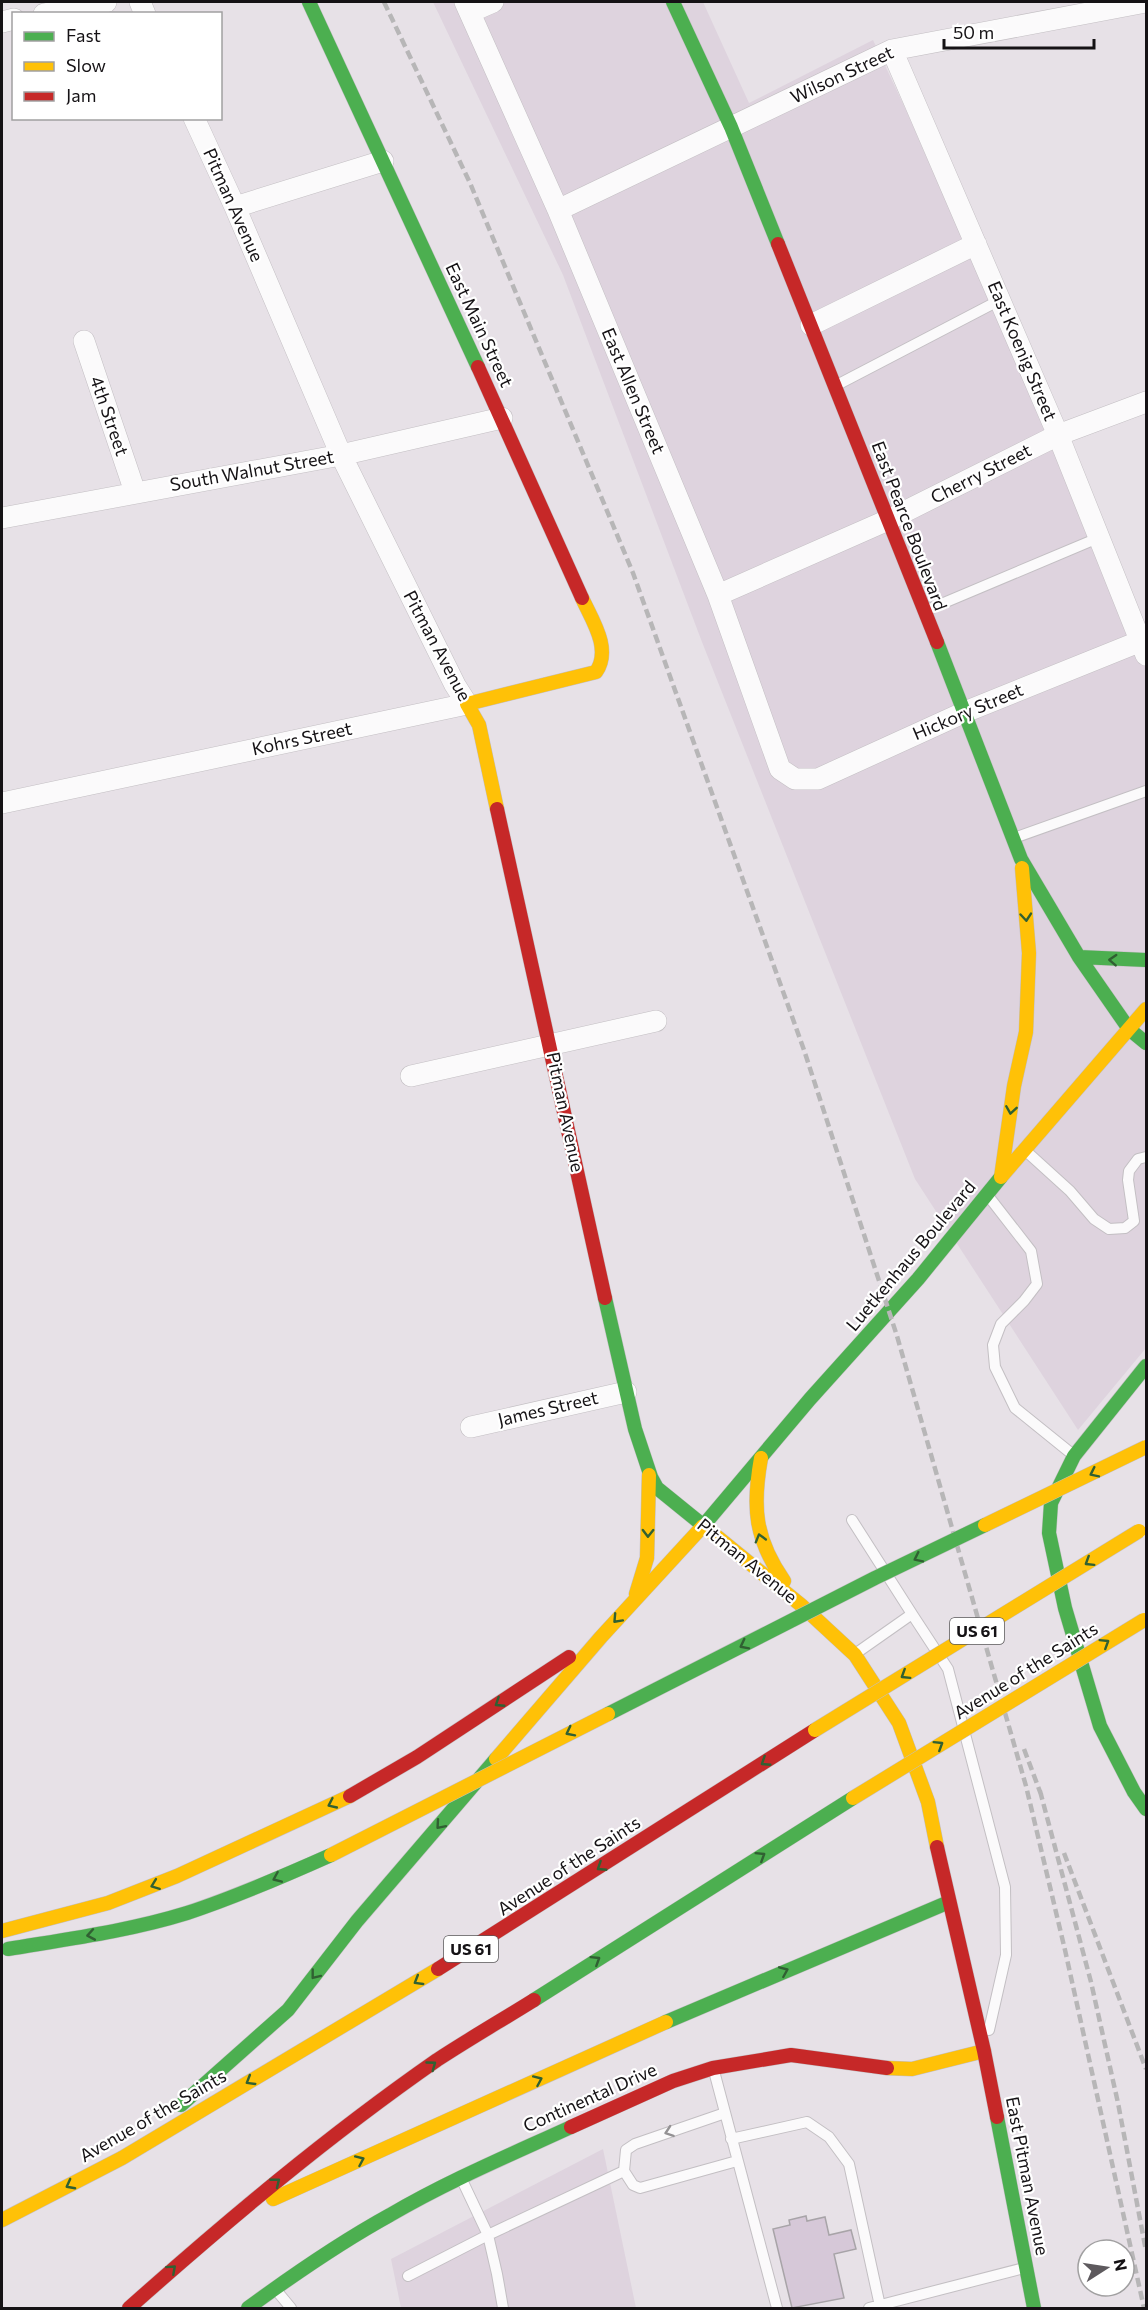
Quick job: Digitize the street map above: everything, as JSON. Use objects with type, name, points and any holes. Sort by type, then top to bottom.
[{"type":"main road","name":"East Main Street","points":[[309,2],[502,418],[597,631],[604,659],[600,667]]},
{"type":"main road","name":"East Pearce Boulevard","points":[[673,2],[731,127],[923,612],[965,712],[1021,859],[1079,957],[1129,1029],[1146,1043]]},
{"type":"main road","name":"Kohrs Street","points":[[467,704],[588,675],[596,672],[600,667]]},
{"type":"main road","name":"Pitman Avenue","points":[[467,704],[479,725],[626,1392],[649,1475],[657,1488],[801,1605],[855,1655],[899,1723],[928,1802],[984,2051]]},
{"type":"main road","points":[[1001,1177],[1014,1086],[1026,1032],[1029,953],[1021,859]]},
{"type":"main road","points":[[1079,957],[1146,960]]},
{"type":"main road","name":"Luetkenhaus Boulevard","points":[[601,1637],[703,1526],[918,1279],[1001,1177],[1146,1009]]},
{"type":"main road","points":[[1146,1366],[1074,1456],[1051,1503],[1049,1533],[1065,1608],[1100,1726],[1134,1792],[1146,1809]]},
{"type":"main road","points":[[2,1949],[15,1949],[101,1934],[186,1912],[255,1888],[331,1855],[865,1584],[1146,1447]]},
{"type":"main road","points":[[760,1458],[754,1498],[759,1535],[765,1552],[801,1605]]},
{"type":"main road","points":[[634,1601],[647,1558],[649,1475]]},
{"type":"main road","name":"Avenue of the Saints","points":[[2,2220],[122,2158],[490,1938],[815,1730],[1143,1529]]},
{"type":"main road","name":"Avenue of the Saints","points":[[129,2308],[230,2218],[320,2146],[438,2060],[853,1798],[1145,1619]]},
{"type":"main road","points":[[2,1931],[128,1896],[177,1876],[352,1795],[417,1757],[601,1637]]},
{"type":"main road","points":[[122,2158],[288,2010],[357,1921],[601,1637]]},
{"type":"main road","points":[[230,2218],[730,1993],[949,1902]]},
{"type":"main road","name":"Continental Drive","points":[[248,2308],[274,2288],[389,2215],[461,2176],[662,2086],[713,2068],[791,2055],[881,2068],[912,2069],[984,2051]]},
{"type":"main road","name":"East Pitman Avenue","points":[[984,2051],[1034,2308]]},
{"type":"street","points":[[54,12],[106,2]]},
{"type":"street","points":[[468,7],[493,2]]},
{"type":"street","name":"Wilson Street","points":[[558,210],[892,50],[1146,2]]},
{"type":"street","name":"East Allen Street","points":[[468,7],[558,210],[718,595],[780,769],[795,779]]},
{"type":"street","name":"East Koenig Street","points":[[892,50],[1058,435],[1144,648]]},
{"type":"street","name":"Pitman Avenue","points":[[195,120],[235,207],[341,455],[455,685],[467,704]]},
{"type":"street","points":[[235,207],[383,161]]},
{"type":"street","points":[[811,325],[976,244]]},
{"type":"street","name":"4th Street","points":[[84,341],[135,492]]},
{"type":"street","name":"Cherry Street","points":[[718,595],[888,520],[1058,435],[1146,402]]},
{"type":"street","name":"South Walnut Street","points":[[2,518],[341,455],[502,418]]},
{"type":"street","name":"Hickory Street","points":[[795,779],[818,779],[965,712],[1144,648]]},
{"type":"street","name":"Kohrs Street","points":[[2,803],[467,704]]},
{"type":"street","points":[[411,1076],[656,1021]]},
{"type":"street","name":"James Street","points":[[471,1427],[626,1392]]},
{"type":"lane","points":[[835,386],[1000,300]]},
{"type":"lane","points":[[923,612],[1098,538]]},
{"type":"lane","points":[[1014,838],[1146,791]]},
{"type":"lane","points":[[1024,1150],[1070,1191],[1094,1219],[1109,1229],[1125,1228],[1134,1221],[1128,1180],[1129,1171],[1138,1159],[1146,1157]]},
{"type":"lane","points":[[987,1194],[1031,1251],[1037,1284],[1024,1301],[1001,1323],[993,1346],[995,1367],[1015,1408],[1074,1456]]},
{"type":"lane","points":[[852,1520],[948,1669],[1005,1887],[1006,1955],[984,2051]]},
{"type":"lane","points":[[855,1655],[912,1614]]},
{"type":"lane","points":[[713,2068],[777,2308]]},
{"type":"lane","points":[[725,2113],[635,2144],[626,2150],[624,2171],[633,2185],[640,2188],[737,2161]]},
{"type":"lane","points":[[732,2139],[807,2122],[829,2137],[849,2164],[874,2307],[1027,2267]]},
{"type":"lane","points":[[408,2276],[488,2235],[624,2171]]},
{"type":"lane","points":[[461,2176],[488,2235],[503,2308]]},
{"type":"lane","points":[[274,2288],[291,2308]]},
{"type":"shaded area","points":[[433,2],[703,2],[749,103],[873,40],[1077,501],[1127,626],[1146,621],[1146,1348],[1078,1430],[915,1179],[702,642],[563,275]]},
{"type":"shaded area","points":[[603,2149],[636,2308],[401,2308],[391,2259]]},
{"type":"building","points":[[806,2216],[807,2221],[825,2217],[829,2235],[851,2230],[856,2249],[834,2254],[844,2298],[792,2308],[773,2229],[790,2225],[789,2220]]},
{"type":"railway","points":[[384,2],[470,183],[633,573],[804,1050],[897,1336],[1026,1786],[1065,1950],[1144,2308]]},
{"type":"railway","points":[[1024,1749],[1042,1797]]},
{"type":"railway","points":[[1040,1791],[1091,1982],[1118,2103],[1146,2251]]},
{"type":"railway","points":[[1064,1853],[1146,2069]]},
{"type":"traffic: fast","points":[[309,2],[478,367]]},
{"type":"traffic: fast","points":[[673,2],[731,127],[778,244]]},
{"type":"traffic: fast","points":[[937,642],[1021,859],[1079,957],[1129,1029],[1146,1043]]},
{"type":"traffic: fast","points":[[1079,957],[1146,960]]},
{"type":"traffic: fast","points":[[703,1526],[810,1399],[918,1279],[1001,1177]]},
{"type":"traffic: fast","points":[[605,1298],[635,1429],[651,1477],[657,1488],[710,1531]]},
{"type":"traffic: fast","points":[[1146,1366],[1074,1456],[1051,1503],[1049,1533],[1065,1608],[1100,1726],[1134,1792],[1146,1809]]},
{"type":"traffic: fast","points":[[608,1714],[875,1578],[985,1525]]},
{"type":"traffic: fast","points":[[181,2105],[288,2010],[357,1921],[496,1759]]},
{"type":"traffic: fast","points":[[534,2000],[853,1798]]},
{"type":"traffic: fast","points":[[8,1949],[121,1930],[187,1913],[242,1893],[331,1855]]},
{"type":"traffic: fast","points":[[666,2022],[949,1902]]},
{"type":"traffic: fast","points":[[997,2117],[1034,2308]]},
{"type":"traffic: fast","points":[[248,2308],[300,2271],[372,2225],[434,2191],[571,2127]]},
{"type":"traffic: slow","points":[[497,809],[479,725],[467,704],[596,672],[602,654],[601,644],[582,598]]},
{"type":"traffic: slow","points":[[1001,1177],[1014,1086],[1026,1032],[1029,953],[1022,868]]},
{"type":"traffic: slow","points":[[1001,1177],[1146,1009]]},
{"type":"traffic: slow","points":[[985,1525],[1146,1447]]},
{"type":"traffic: slow","points":[[761,1458],[757,1492],[758,1522],[767,1551],[784,1581]]},
{"type":"traffic: slow","points":[[636,1594],[647,1558],[649,1475]]},
{"type":"traffic: slow","points":[[496,1759],[601,1637],[703,1526]]},
{"type":"traffic: slow","points":[[710,1531],[801,1605],[855,1655],[899,1723],[928,1802],[937,1847]]},
{"type":"traffic: slow","points":[[815,1730],[1139,1531]]},
{"type":"traffic: slow","points":[[853,1798],[1144,1620]]},
{"type":"traffic: slow","points":[[331,1855],[608,1714]]},
{"type":"traffic: slow","points":[[2,1931],[108,1903],[177,1876],[350,1796]]},
{"type":"traffic: slow","points":[[2,2220],[122,2158],[438,1969]]},
{"type":"traffic: slow","points":[[273,2199],[666,2022]]},
{"type":"traffic: slow","points":[[887,2068],[912,2069],[984,2051]]},
{"type":"traffic: jam","points":[[778,244],[937,642]]},
{"type":"traffic: jam","points":[[478,367],[582,598]]},
{"type":"traffic: jam","points":[[497,809],[605,1298]]},
{"type":"traffic: jam","points":[[350,1796],[417,1757],[569,1657]]},
{"type":"traffic: jam","points":[[438,1969],[815,1730]]},
{"type":"traffic: jam","points":[[937,1847],[997,2117]]},
{"type":"traffic: jam","points":[[129,2308],[241,2211],[357,2118],[437,2060],[534,2000]]},
{"type":"traffic: jam","points":[[571,2127],[673,2081],[713,2068],[791,2055],[887,2068]]}]
